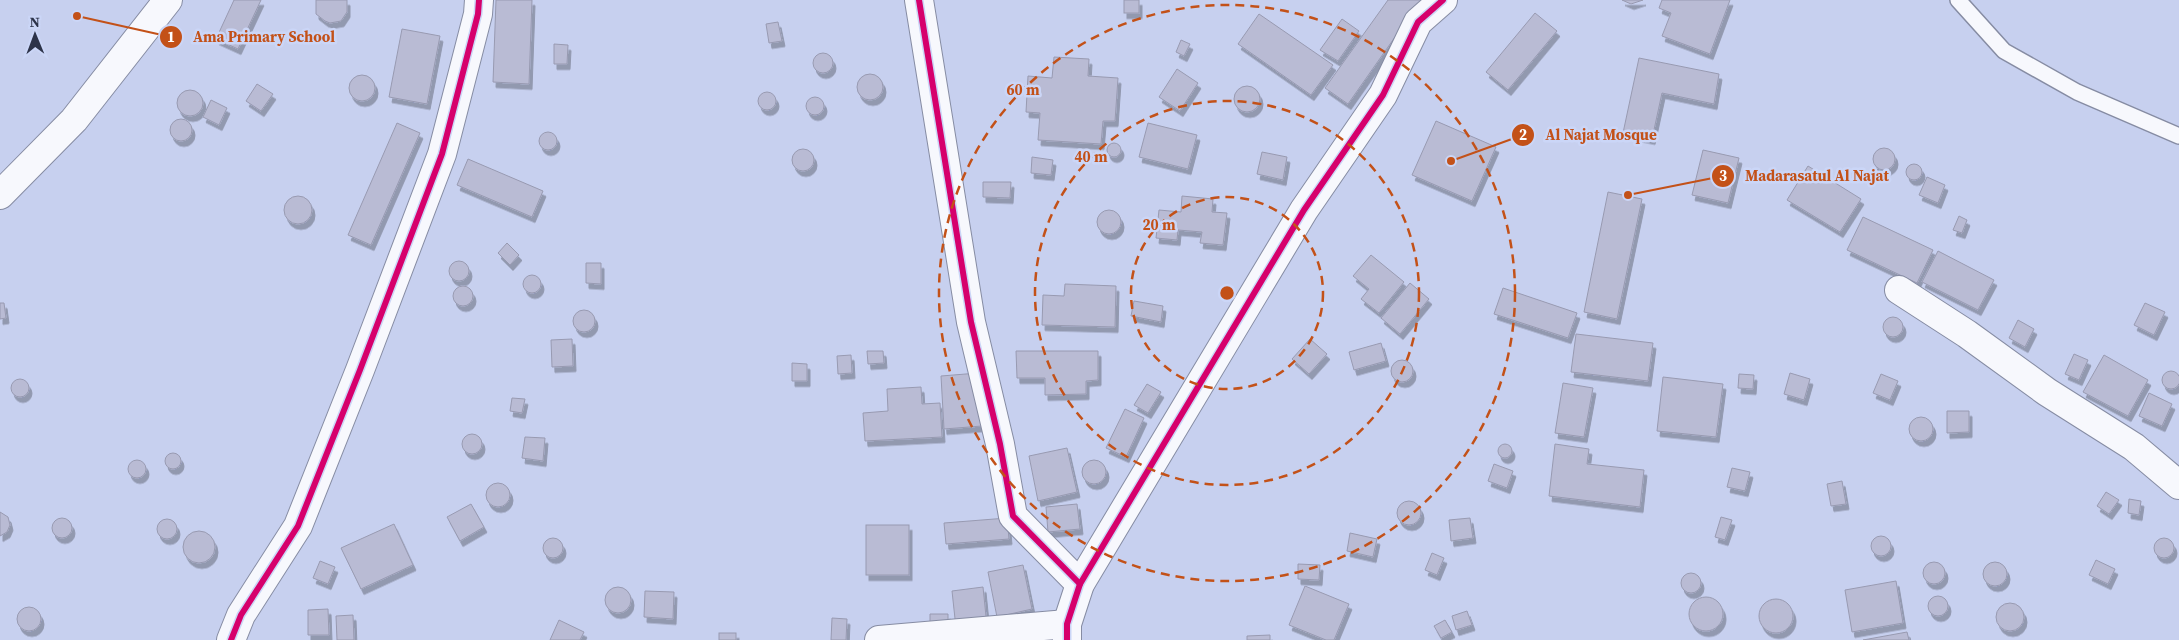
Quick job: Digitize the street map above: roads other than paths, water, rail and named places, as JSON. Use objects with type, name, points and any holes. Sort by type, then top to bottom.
[{"type":"street","points":[[0,195],[74,120],[168,0]]},
{"type":"street","points":[[231,640],[241,615],[298,526],[360,370],[442,154],[478,14],[479,0]]},
{"type":"street","points":[[918,0],[971,322],[1000,444],[1013,516],[1080,584]]},
{"type":"street","points":[[879,640],[1067,632],[1080,584],[1304,210],[1383,94],[1418,22],[1443,0]]},
{"type":"street","points":[[1899,290],[1967,334],[2047,392],[2134,447],[2179,484]]},
{"type":"lane","points":[[1958,0],[2004,51],[2077,92],[2179,136]]},
{"type":"place","name":"Ama Primary School","points":[[77,16]]},
{"type":"place","name":"Al Najat Mosque","points":[[1451,161]]},
{"type":"place","name":"Madarasatul Al Najat","points":[[1628,195]]}]
